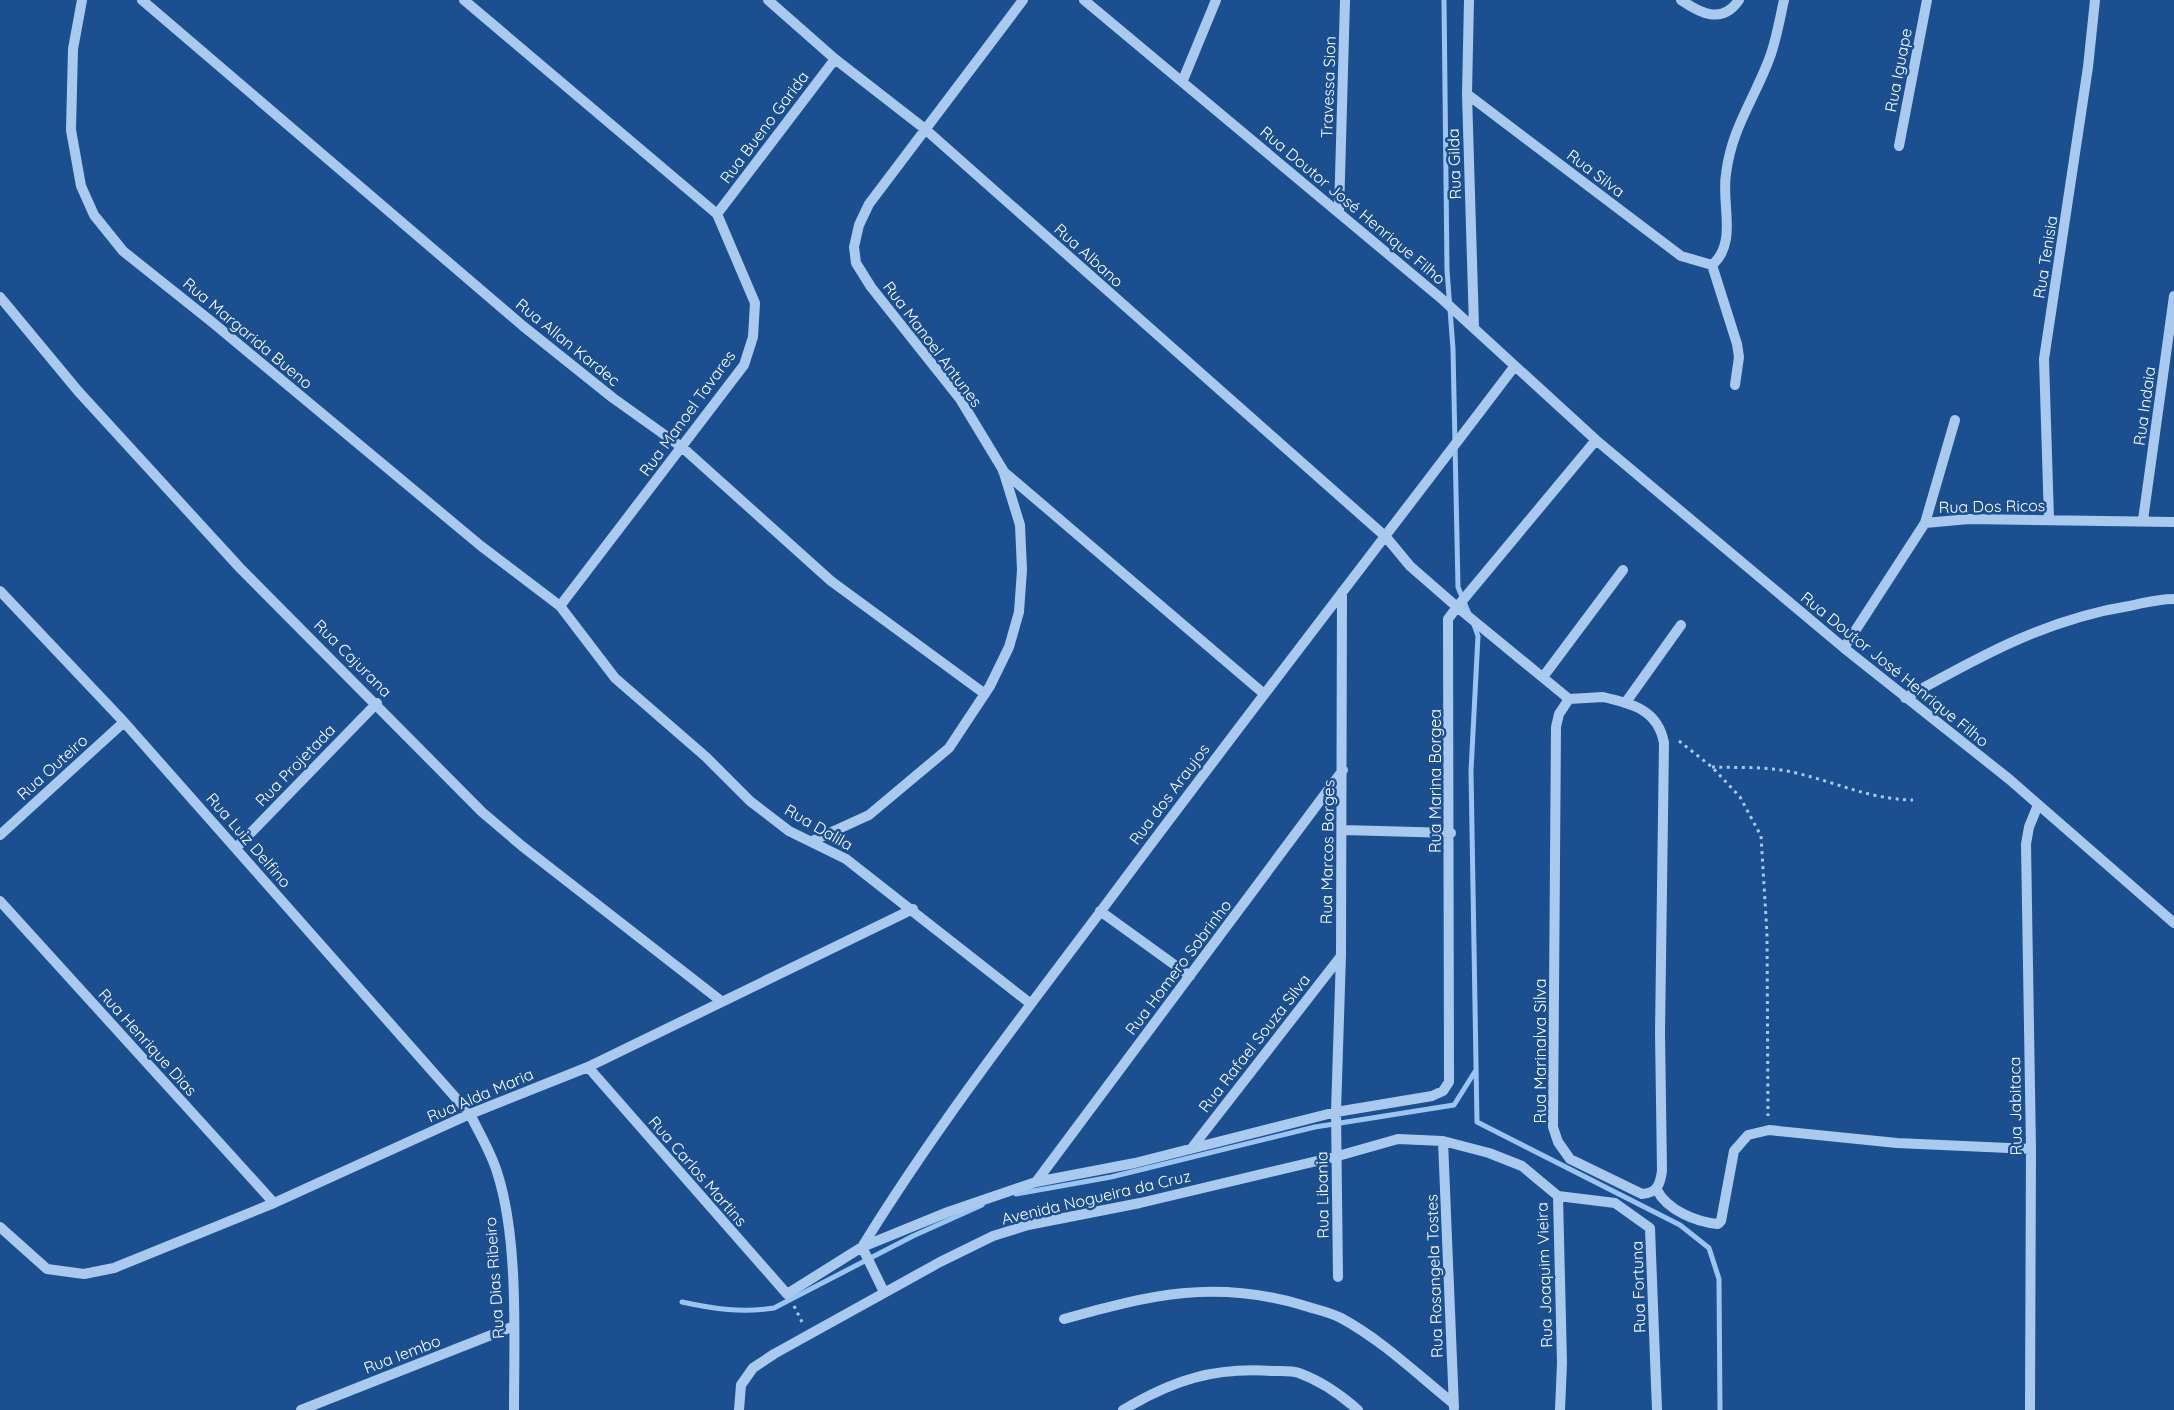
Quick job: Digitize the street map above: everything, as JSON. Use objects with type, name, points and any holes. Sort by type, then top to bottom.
[{"type":"street","name":"Rua Margarida Bueno","points":[[82,0],[73,49],[71,130],[81,186],[94,215],[123,251],[212,322],[454,524],[560,606]]},
{"type":"street","name":"Rua Allan Kardec","points":[[142,0],[523,326],[613,398],[683,448],[831,580],[985,694]]},
{"type":"street","points":[[464,0],[717,214]]},
{"type":"street","name":"Rua Albano","points":[[768,0],[835,59],[925,129],[1386,537]]},
{"type":"street","name":"Rua Manoel Antunes","points":[[812,842],[869,815],[949,748],[985,694],[1009,647],[1018,612],[1022,570],[1020,525],[1003,470],[960,399],[871,287],[856,263],[854,247],[858,225],[869,204],[1023,0]]},
{"type":"street","name":"Rua Doutor José Henrique Filho","points":[[1084,0],[1099,5],[1183,80],[1474,327],[1514,367],[1596,440],[1844,648],[2038,805],[2174,923]]},
{"type":"street","points":[[1183,80],[1216,0]]},
{"type":"street","name":"Travessa Sion","points":[[1339,212],[1345,0]]},
{"type":"street","name":"Rua Gilda","points":[[1469,0],[1467,94],[1474,327]]},
{"type":"street","points":[[1681,0],[1700,13],[1723,13],[1739,0]]},
{"type":"street","points":[[1735,385],[1739,357],[1737,344],[1712,265],[1721,257],[1726,247],[1725,176],[1731,145],[1738,123],[1771,54],[1784,0]]},
{"type":"street","name":"Rua Iguape","points":[[1899,146],[1927,0]]},
{"type":"street","name":"Rua Tenisia","points":[[2049,519],[2044,359],[2087,79],[2096,0]]},
{"type":"street","name":"Rua Bueno Garida","points":[[717,214],[835,59]]},
{"type":"street","name":"Rua Silva","points":[[1467,94],[1681,256],[1712,265]]},
{"type":"street","name":"Rua Manoel Tavares","points":[[560,606],[683,448],[744,365],[753,337],[755,303],[717,214]]},
{"type":"street","name":"Rua Indaia","points":[[2143,520],[2174,296]]},
{"type":"street","name":"Rua Cajurana","points":[[0,297],[78,392],[225,551],[483,812],[514,839],[721,1001]]},
{"type":"street","name":"Rua dos Araujos","points":[[864,1252],[914,1164],[1030,1004],[1263,693],[1386,537],[1514,367]]},
{"type":"street","points":[[1925,523],[1955,420]]},
{"type":"street","points":[[1462,605],[1596,440]]},
{"type":"street","points":[[1003,470],[1263,693]]},
{"type":"street","name":"Rua Dos Ricos","points":[[1844,648],[1925,523],[1969,519],[2174,522]]},
{"type":"street","points":[[1386,537],[1410,566],[1462,605],[1476,622],[1569,699],[1603,697],[1626,702],[1645,712],[1661,727],[1664,743],[1660,1034],[1662,1171],[1657,1190],[1670,1207],[1707,1223],[1718,1224],[1721,1221],[1734,1151],[1748,1136],[1768,1130],[1897,1143],[2031,1149]]},
{"type":"street","points":[[1543,678],[1623,570]]},
{"type":"street","name":"Rua Luiz Delfino","points":[[0,591],[124,722],[470,1114]]},
{"type":"street","name":"Rua Marcos Borges","points":[[1336,1115],[1343,830],[1342,592]]},
{"type":"street","points":[[1905,698],[2006,643],[2056,623],[2094,611],[2174,599]]},
{"type":"street","name":"Rua Marina Borgea","points":[[1449,1058],[1448,619],[1462,605]]},
{"type":"street","name":"Rua Dalila","points":[[560,606],[615,678],[706,757],[750,801],[789,831],[846,859],[913,909],[1030,1004]]},
{"type":"street","points":[[1626,702],[1681,625]]},
{"type":"street","name":"Rua Marinalva Silva","points":[[1569,699],[1559,714],[1556,727],[1553,1126],[1558,1142],[1570,1159],[1642,1194],[1657,1190]]},
{"type":"street","name":"Rua Projetada","points":[[236,848],[377,703]]},
{"type":"street","name":"Rua Outeiro","points":[[0,835],[124,722]]},
{"type":"street","name":"Rua Homero Sobrinho","points":[[1036,1182],[1343,770]]},
{"type":"street","name":"Rua Jabitaca","points":[[2030,1410],[2031,1149],[2026,844],[2029,827],[2038,805]]},
{"type":"street","points":[[1343,830],[1450,833]]},
{"type":"street","name":"Rua Henrique Dias","points":[[0,901],[274,1203]]},
{"type":"street","name":"Rua Alda Maria","points":[[0,1227],[47,1269],[84,1274],[114,1268],[274,1203],[470,1114],[588,1067],[913,909]]},
{"type":"street","points":[[1100,911],[1190,976]]},
{"type":"street","name":"Rua Rafael Souza Silva","points":[[1191,1149],[1341,955]]},
{"type":"street","name":"Avenida Nogueira da Cruz","points":[[788,1296],[864,1252],[948,1212],[1036,1182],[1135,1163],[1336,1115],[1432,1095],[1443,1090],[1449,1082],[1449,1058]]},
{"type":"street","name":"Rua Carlos Martins","points":[[588,1067],[788,1296]]},
{"type":"street","name":"Rua Dias Ribeiro","points":[[470,1114],[497,1172],[509,1232],[514,1326],[514,1410]]},
{"type":"street","name":"Rua Libania","points":[[1336,1115],[1338,1276]]},
{"type":"street","name":"Avenida Nogueira da Cruz","points":[[739,1408],[741,1385],[753,1368],[881,1288],[993,1236],[1028,1225],[1140,1203],[1338,1152],[1398,1139],[1443,1141]]},
{"type":"street","name":"Rua Joaquim Vieira","points":[[1443,1141],[1489,1153],[1521,1166],[1558,1196],[1562,1363],[1560,1410]]},
{"type":"street","name":"Rua Rosangela Tostes","points":[[1443,1141],[1454,1407]]},
{"type":"street","name":"Rua Fortuna","points":[[1558,1196],[1615,1203],[1650,1228],[1657,1410]]},
{"type":"street","points":[[864,1252],[881,1288]]},
{"type":"street","points":[[1064,1319],[1163,1293],[1222,1290],[1271,1296],[1340,1317],[1382,1346],[1454,1407]]},
{"type":"street","name":"Rua Iembo","points":[[301,1410],[514,1326]]},
{"type":"street","points":[[1123,1410],[1168,1386],[1236,1368],[1298,1372],[1339,1394],[1358,1410]]},
{"type":"path","points":[[1661,727],[1712,767],[1740,797],[1761,836],[1767,934],[1768,1130]]},
{"type":"path","points":[[1712,767],[1793,772],[1864,795],[1886,800],[1913,800]]},
{"type":"path","points":[[788,1296],[804,1326]]},
{"type":"waterway","points":[[1444,0],[1447,270],[1453,349],[1458,587],[1469,614]]},
{"type":"waterway","points":[[1473,622],[1478,636],[1471,771],[1477,1122],[1680,1225],[1709,1248],[1719,1279],[1720,1410]]},
{"type":"waterway","points":[[1016,1194],[1111,1177],[1315,1127],[1454,1105],[1476,1070]]},
{"type":"waterway","points":[[682,1302],[728,1310],[774,1308],[913,1236],[982,1205]]}]
